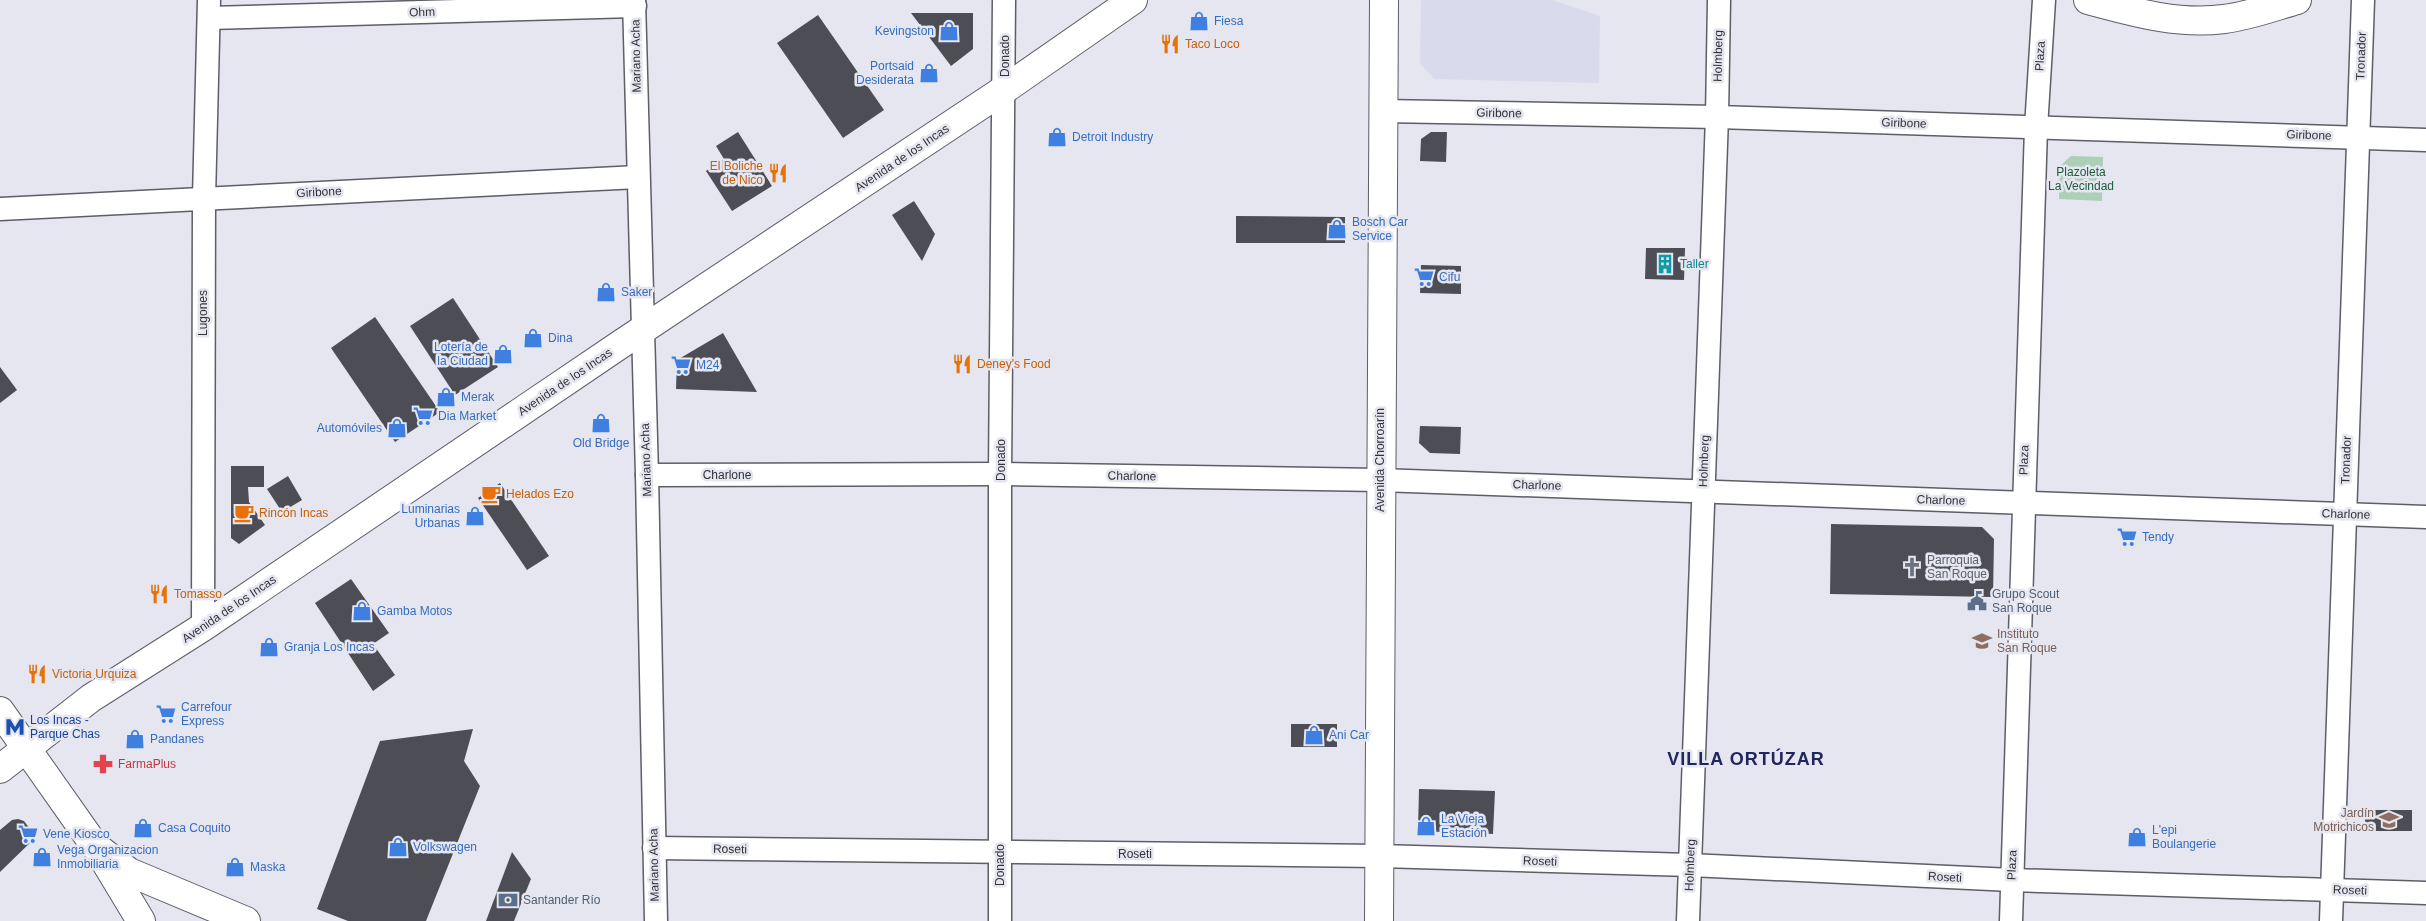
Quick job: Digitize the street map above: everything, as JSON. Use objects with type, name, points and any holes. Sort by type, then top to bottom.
[{"type":"main road","name":"Avenida de los Incas","points":[[0,769],[91,698],[203,627],[1005,89],[1134,0]]},
{"type":"main road","name":"Avenida Chorroarín","points":[[1380,921],[1380,480],[1384,0]]},
{"type":"main road","points":[[2088,0],[2140,14],[2192,20],[2223,19],[2256,13],[2298,0]]},
{"type":"main road","points":[[0,711],[95,846],[141,921]]},
{"type":"main road","points":[[95,846],[129,872],[229,918]]},
{"type":"street","name":"Donado","points":[[1000,921],[1000,474],[1005,89],[1004,0]]},
{"type":"street","name":"Holmberg","points":[[1688,921],[1717,117],[1719,0]]},
{"type":"street","name":"Plaza","points":[[2010,921],[2022,502],[2036,128],[2044,0]]},
{"type":"street","name":"Tronador","points":[[2331,921],[2363,0]]},
{"type":"street","name":"Ohm","points":[[209,9],[634,3]]},
{"type":"street","name":"Mariano Acha","points":[[634,3],[647,475],[656,921]]},
{"type":"street","name":"Lugones","points":[[203,627],[204,198],[209,9]]},
{"type":"street","name":"Giribone","points":[[1382,111],[1717,117],[2036,128],[2358,136],[2426,140]]},
{"type":"street","name":"Giribone","points":[[0,209],[638,177]]},
{"type":"street","name":"Charlone","points":[[647,475],[1000,474],[1380,480],[2426,517]]},
{"type":"street","name":"Roseti","points":[[654,848],[1380,856],[1690,865],[2012,880],[2426,893]]},
{"type":"shaded area","points":[[1421,0],[1552,0],[1600,16],[1599,83],[1434,79],[1420,63]]},
{"type":"green space","name":"Plazoleta La Vecindad","points":[[2071,156],[2103,157],[2102,201],[2059,199],[2060,166]]},
{"type":"building","name":"Kevingston","points":[[911,13],[973,13],[973,49],[951,66]]},
{"type":"building","points":[[818,15],[884,110],[843,138],[777,43]]},
{"type":"building","points":[[738,132],[772,186],[732,211],[706,171],[724,159],[716,146]]},
{"type":"building","points":[[1431,132],[1447,132],[1446,162],[1420,161],[1421,139]]},
{"type":"building","points":[[914,201],[935,234],[922,261],[892,215]]},
{"type":"building","points":[[1236,216],[1345,217],[1345,243],[1236,243]]},
{"type":"building","name":"Taller","points":[[1646,248],[1685,248],[1684,280],[1645,279]]},
{"type":"building","points":[[1421,265],[1461,266],[1461,294],[1420,293]]},
{"type":"building","points":[[453,298],[498,367],[455,395],[410,326]]},
{"type":"building","points":[[375,317],[440,412],[395,442],[331,348]]},
{"type":"building","points":[[723,333],[757,392],[676,389],[677,360]]},
{"type":"building","points":[[0,367],[17,390],[0,403]]},
{"type":"building","points":[[1420,426],[1461,427],[1460,454],[1430,453],[1419,443]]},
{"type":"building","name":"Rincón Incas","points":[[231,466],[264,466],[264,487],[248,487],[249,502],[265,525],[239,544],[231,538]]},
{"type":"building","points":[[288,476],[302,500],[282,512],[267,489]]},
{"type":"building","points":[[500,483],[549,556],[527,570],[478,498]]},
{"type":"building","name":"Parroquia San Roque","points":[[1831,524],[1982,527],[1994,539],[1993,597],[1830,594]]},
{"type":"building","points":[[351,579],[389,633],[373,644],[395,675],[373,691],[315,603]]},
{"type":"building","name":"Ani Car","points":[[1291,724],[1337,724],[1337,747],[1291,747]]},
{"type":"building","name":"Volkswagen","points":[[473,729],[464,761],[480,786],[426,921],[348,921],[317,909],[380,741]]},
{"type":"building","points":[[1419,789],[1495,791],[1493,834],[1418,831]]},
{"type":"building","name":"Jardín Motrichicos","points":[[2365,810],[2412,810],[2412,831],[2365,831]]},
{"type":"building","points":[[12,820],[24,821],[36,837],[0,872],[0,830]]},
{"type":"building","name":"Santander Río","points":[[512,852],[531,879],[514,921],[486,921]]},
{"type":"place","name":"Fiesa","points":[[1199,21]]},
{"type":"place","name":"Kevingston","points":[[949,31]]},
{"type":"place","name":"Taco Loco","points":[[1170,44]]},
{"type":"place","name":"Portsaid Desiderata","points":[[929,73]]},
{"type":"place","name":"Detroit Industry","points":[[1057,137]]},
{"type":"place","name":"El Boliche de Nico","points":[[778,173]]},
{"type":"place","name":"Bosch Car Service","points":[[1337,229]]},
{"type":"place","name":"Taller","points":[[1665,264]]},
{"type":"place","name":"Cifu","points":[[1424,277]]},
{"type":"place","name":"Saker","points":[[606,292]]},
{"type":"place","name":"Dina","points":[[533,338]]},
{"type":"place","name":"Lotería de la Ciudad","points":[[503,354]]},
{"type":"place","name":"Deney's Food","points":[[962,364]]},
{"type":"place","name":"M24","points":[[681,365]]},
{"type":"place","name":"Merak","points":[[446,397]]},
{"type":"place","name":"Dia Market","points":[[423,416]]},
{"type":"place","name":"Old Bridge","points":[[601,423]]},
{"type":"place","name":"Automóviles","points":[[397,428]]},
{"type":"place","name":"Helados Ezo","points":[[491,494]]},
{"type":"place","name":"Rincón Incas","points":[[244,513]]},
{"type":"place","name":"Luminarias Urbanas","points":[[475,516]]},
{"type":"place","name":"Tendy","points":[[2127,537]]},
{"type":"place","name":"Parroquia San Roque","points":[[1912,567]]},
{"type":"place","name":"Tomasso","points":[[159,594]]},
{"type":"place","name":"Grupo Scout San Roque","points":[[1977,601]]},
{"type":"place","name":"Gamba Motos","points":[[362,611]]},
{"type":"place","name":"Instituto San Roque","points":[[1982,641]]},
{"type":"place","name":"Granja Los Incas","points":[[269,647]]},
{"type":"place","name":"Victoria Urquiza","points":[[37,674]]},
{"type":"place","name":"Carrefour Express","points":[[166,714]]},
{"type":"place","name":"Los Incas - Parque Chas","points":[[15,727]]},
{"type":"place","name":"Ani Car","points":[[1314,735]]},
{"type":"place","name":"Pandanes","points":[[135,739]]},
{"type":"place","name":"FarmaPlus","points":[[103,764]]},
{"type":"place","name":"Jardín Motrichicos","points":[[2389,820]]},
{"type":"place","name":"La Vieja Estación","points":[[1426,826]]},
{"type":"place","name":"Casa Coquito","points":[[143,828]]},
{"type":"place","name":"Vene Kiosco","points":[[28,834]]},
{"type":"place","name":"L'epi Boulangerie","points":[[2137,837]]},
{"type":"place","name":"Volkswagen","points":[[398,847]]},
{"type":"place","name":"Vega Organizacion Inmobiliaria","points":[[42,857]]},
{"type":"place","name":"Maska","points":[[235,867]]},
{"type":"place","name":"Santander Río","points":[[508,900]]},
{"type":"district","name":"VILLA ORTÚZAR","points":[[1746,759]]}]
